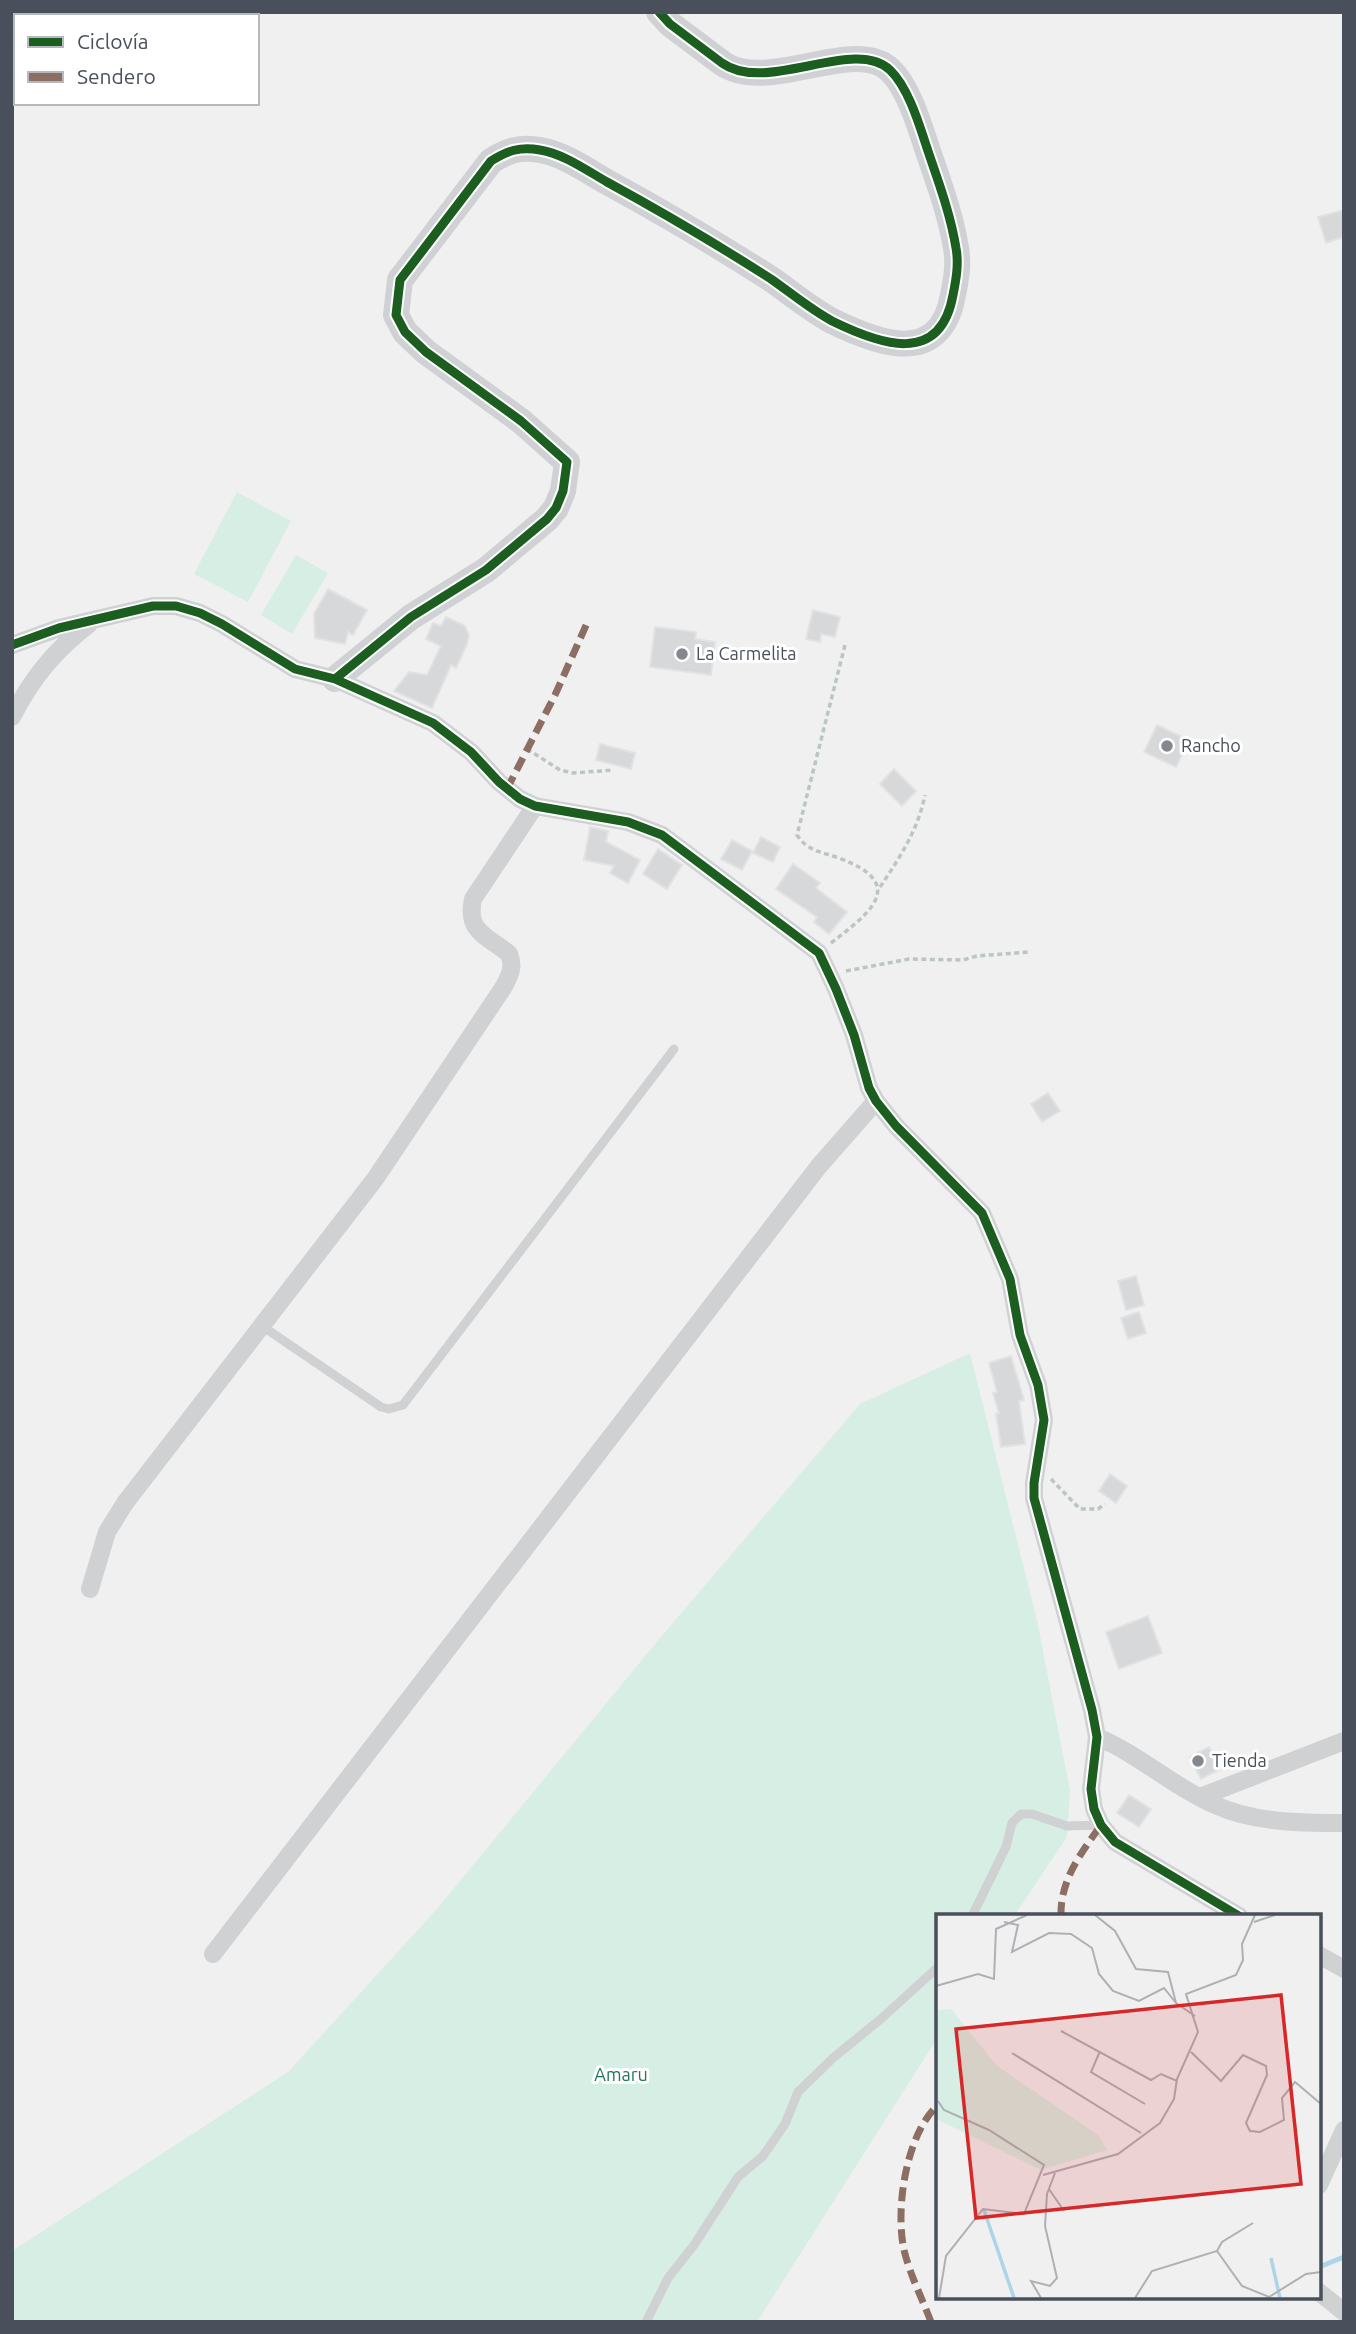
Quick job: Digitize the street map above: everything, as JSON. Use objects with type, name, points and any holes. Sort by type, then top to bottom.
[{"type":"street","points":[[335,679],[411,617],[486,570],[513,548],[547,519],[556,508],[563,491],[567,462],[557,451],[521,421],[426,352],[405,332],[396,315],[400,280],[491,161],[512,149],[539,149],[557,155],[771,279],[822,315],[858,334],[883,343],[898,345],[923,341],[945,324],[956,278],[957,249],[924,139],[907,96],[890,70],[873,61],[855,59],[784,71],[743,72],[730,69],[670,24],[659,12]]},
{"type":"street","points":[[12,645],[59,628],[143,608],[176,607],[200,613],[295,669],[335,679],[433,723],[471,752],[499,782],[520,799],[535,806],[628,821],[662,835],[818,953],[830,974],[854,1035],[869,1088],[876,1101],[895,1126],[982,1213],[1010,1279],[1020,1335],[1038,1385],[1044,1420],[1034,1498],[1074,1639],[1097,1737],[1091,1789],[1094,1809],[1101,1825],[1115,1842],[1236,1914]]},
{"type":"street","points":[[12,717],[27,688],[59,649],[92,622]]},
{"type":"street","points":[[90,1589],[107,1532],[119,1513],[375,1179],[503,988],[511,973],[512,960],[509,954],[474,926],[471,919],[473,899],[535,806]]},
{"type":"street","points":[[213,1954],[819,1166],[876,1101]]},
{"type":"street","points":[[1097,1737],[1117,1745],[1214,1805],[1270,1819],[1344,1823]]},
{"type":"street","points":[[1200,1797],[1344,1741]]},
{"type":"street","points":[[1321,1956],[1344,1969]]},
{"type":"street","points":[[1321,2181],[1344,2130]]},
{"type":"street","points":[[1321,2294],[1344,2312]]},
{"type":"lane","points":[[262,1326],[381,1407],[389,1409],[403,1405],[674,1049]]},
{"type":"lane","points":[[973,1914],[1006,1847],[1012,1823],[1021,1814],[1032,1814],[1067,1826],[1101,1825]]},
{"type":"lane","points":[[646,2322],[668,2278],[694,2245],[738,2177],[763,2156],[785,2124],[798,2092],[833,2057],[882,2018],[936,1969]]},
{"type":"path","points":[[845,645],[797,835],[803,844],[815,851],[845,861],[874,876],[880,887]]},
{"type":"path","points":[[527,749],[560,770],[573,773],[614,770]]},
{"type":"path","points":[[818,953],[867,913],[922,813],[925,796]]},
{"type":"path","points":[[830,974],[909,960],[963,960],[978,956],[1029,952]]},
{"type":"path","points":[[1038,1464],[1080,1509],[1098,1509],[1105,1503]]},
{"type":"green space","points":[[237,492],[291,521],[248,602],[194,574]]},
{"type":"green space","points":[[296,555],[328,573],[292,634],[261,615]]},
{"type":"green space","name":"Amaru","points":[[970,1353],[1037,1620],[1070,1791],[1067,1837],[1015,1914],[936,1914],[936,2040],[757,2322],[12,2322],[12,2251],[288,2072],[437,1909],[660,1638],[860,1404]]},
{"type":"building","points":[[1344,210],[1344,237],[1326,243],[1318,217]]},
{"type":"building","points":[[328,589],[367,610],[353,635],[348,632],[345,644],[315,638],[314,614]]},
{"type":"building","points":[[813,610],[840,617],[835,637],[821,634],[820,642],[806,639]]},
{"type":"building","points":[[446,617],[465,626],[469,635],[456,668],[451,665],[432,708],[394,691],[409,672],[427,675],[441,646],[426,639],[433,623],[441,626]]},
{"type":"building","name":"La Carmelita","points":[[655,627],[696,632],[695,639],[715,642],[711,675],[650,667]]},
{"type":"building","name":"Rancho","points":[[1157,725],[1189,740],[1176,767],[1144,752]]},
{"type":"building","points":[[600,744],[635,753],[631,769],[596,760]]},
{"type":"building","points":[[894,769],[916,791],[902,806],[880,784]]},
{"type":"building","points":[[590,827],[608,831],[606,842],[640,860],[628,883],[610,873],[614,866],[584,860]]},
{"type":"building","points":[[761,837],[780,847],[773,862],[753,853]]},
{"type":"building","points":[[732,840],[752,851],[742,870],[721,859]]},
{"type":"building","points":[[658,849],[682,865],[667,889],[643,874]]},
{"type":"building","points":[[793,864],[820,883],[816,888],[847,912],[829,934],[814,922],[817,917],[776,889]]},
{"type":"building","points":[[1048,1093],[1060,1111],[1042,1122],[1031,1104]]},
{"type":"building","points":[[1136,1276],[1144,1305],[1126,1310],[1118,1281]]},
{"type":"building","points":[[1139,1312],[1146,1333],[1128,1339],[1121,1318]]},
{"type":"building","points":[[1011,1356],[1024,1400],[1019,1401],[1025,1444],[1001,1447],[996,1414],[999,1413],[993,1393],[997,1392],[989,1363]]},
{"type":"building","points":[[1110,1474],[1127,1486],[1116,1503],[1099,1491]]},
{"type":"building","points":[[1148,1616],[1162,1653],[1119,1669],[1106,1632]]},
{"type":"building","points":[[1209,1747],[1220,1769],[1201,1779],[1190,1757]]},
{"type":"building","points":[[1129,1795],[1151,1809],[1139,1827],[1117,1813]]},
{"type":"waterway","points":[[1321,2266],[1344,2257]]},
{"type":"marked path","points":[[507,789],[555,695],[588,621]]},
{"type":"marked path","points":[[1061,1914],[1068,1879],[1101,1825]]},
{"type":"marked path","points":[[931,2322],[904,2250],[901,2214],[902,2194],[911,2153],[918,2134],[936,2107]]},
{"type":"cycle path","points":[[335,679],[411,617],[486,570],[547,519],[556,508],[563,491],[567,462],[521,421],[426,352],[405,332],[396,315],[400,280],[491,161],[497,157],[514,150],[533,149],[566,159],[731,254],[832,321],[869,337],[905,344],[921,341],[935,333],[946,318],[957,272],[954,236],[914,111],[903,88],[890,70],[874,61],[855,59],[762,73],[741,71],[722,63],[670,24],[659,12]]},
{"type":"cycle path","points":[[12,645],[59,628],[153,606],[176,606],[200,613],[295,669],[335,679],[433,723],[471,752],[499,782],[520,799],[535,806],[628,822],[662,835],[819,953],[854,1035],[869,1088],[876,1101],[896,1126],[982,1213],[1010,1279],[1020,1335],[1038,1385],[1044,1420],[1034,1498],[1097,1737],[1091,1789],[1094,1809],[1101,1825],[1115,1842],[1236,1914]]},
{"type":"place","name":"La Carmelita","points":[[682,654]]},
{"type":"place","name":"Rancho","points":[[1167,746]]},
{"type":"place","name":"Tienda","points":[[1198,1761]]}]
